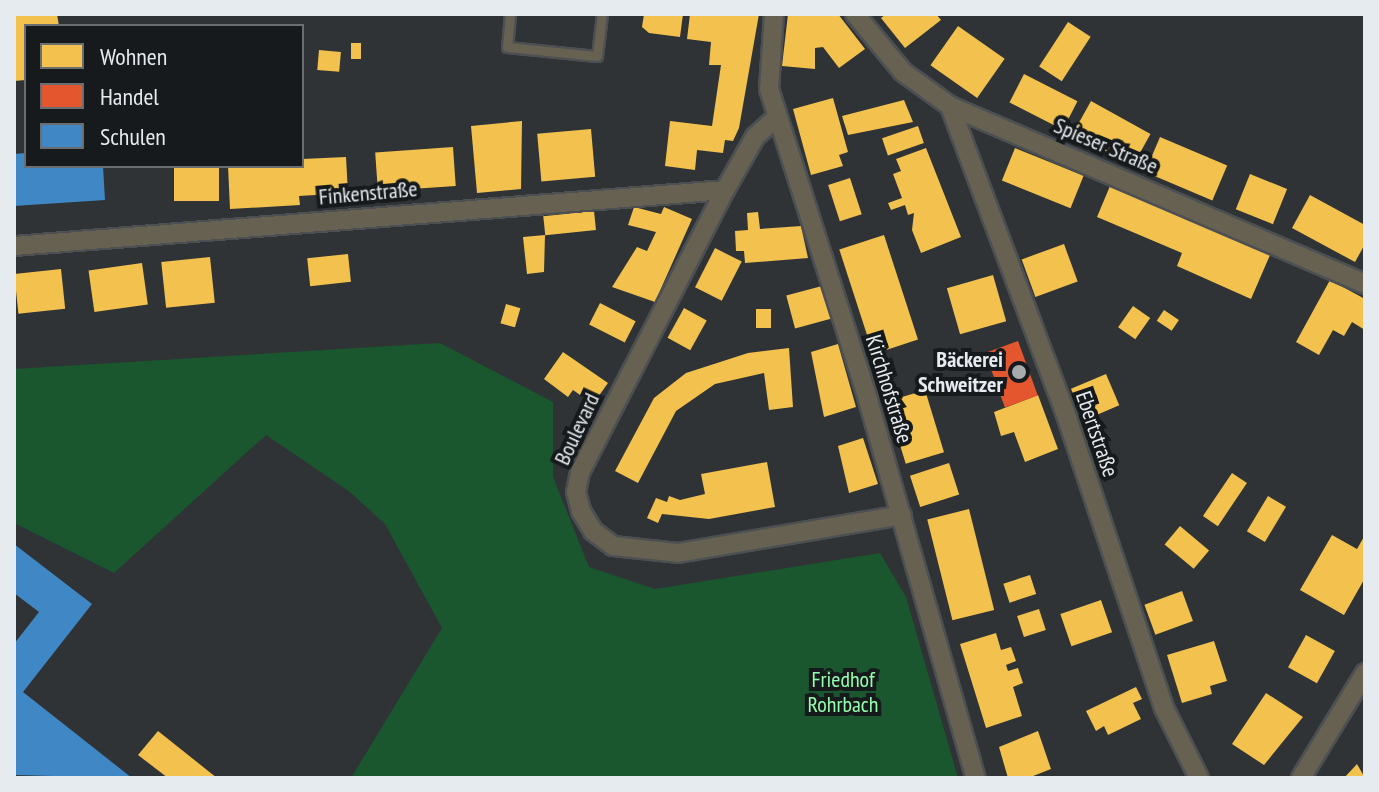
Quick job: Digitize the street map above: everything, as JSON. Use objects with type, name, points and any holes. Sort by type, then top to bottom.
[{"type":"street","name":"Kirchhofstraße","points":[[774,14],[767,63],[777,117],[902,515],[976,778]]},
{"type":"street","name":"Spieser Straße","points":[[855,14],[903,72],[950,106],[1365,284]]},
{"type":"street","name":"Ebertstraße","points":[[950,106],[1065,412],[1164,708],[1199,778]]},
{"type":"street","name":"Boulevard","points":[[777,117],[755,137],[725,190],[580,472],[576,492],[581,511],[593,531],[613,546],[678,553],[902,515]]},
{"type":"street","name":"Finkenstraße","points":[[14,246],[725,190]]},
{"type":"street","points":[[1301,778],[1365,673]]},
{"type":"lane","points":[[510,14],[507,47],[597,56],[602,14]]},
{"type":"green space","name":"Friedhof Rohrbach","points":[[440,343],[553,402],[553,477],[589,567],[655,589],[880,553],[906,597],[958,778],[351,778],[442,628],[385,524],[350,492],[266,435],[114,573],[14,523],[14,369]]},
{"type":"building: Wohnen","points":[[14,14],[57,14],[59,24],[24,24],[24,80],[14,81]]},
{"type":"building: Wohnen","points":[[644,14],[683,14],[680,37],[649,33],[642,27]]},
{"type":"building: Wohnen","points":[[690,14],[759,14],[739,128],[733,141],[725,140],[723,153],[697,150],[695,170],[665,166],[670,121],[712,126],[721,65],[709,65],[711,42],[687,39]]},
{"type":"building: Wohnen","points":[[788,14],[838,14],[865,49],[839,68],[823,47],[815,48],[815,69],[782,66]]},
{"type":"building: Wohnen","points":[[886,14],[936,14],[941,20],[905,48],[881,18]]},
{"type":"building: Wohnen","points":[[1068,22],[1091,37],[1062,81],[1039,66]]},
{"type":"building: Wohnen","points":[[958,26],[1005,59],[977,98],[930,65]]},
{"type":"building: Wohnen","points":[[351,43],[361,43],[361,59],[351,59]]},
{"type":"building: Wohnen","points":[[319,50],[341,52],[339,72],[317,70]]},
{"type":"building: Wohnen","points":[[1024,74],[1077,101],[1063,130],[1009,103]]},
{"type":"building: Wohnen","points":[[833,98],[848,152],[839,155],[843,166],[811,175],[793,109]]},
{"type":"building: Wohnen","points":[[904,100],[913,122],[848,135],[842,116]]},
{"type":"building: Wohnen","points":[[1091,101],[1150,134],[1133,166],[1073,133]]},
{"type":"building: Wohnen","points":[[522,121],[521,189],[477,193],[471,126]]},
{"type":"building: Wohnen","points":[[918,126],[924,143],[888,155],[882,138]]},
{"type":"building: Wohnen","points":[[591,129],[595,177],[541,182],[537,134]]},
{"type":"building: Wohnen","points":[[1160,137],[1227,166],[1212,201],[1145,172]]},
{"type":"building: Wohnen","points":[[453,147],[456,186],[378,191],[375,152]]},
{"type":"building: Wohnen","points":[[926,148],[961,237],[921,253],[912,230],[914,213],[908,215],[905,205],[891,210],[888,203],[902,198],[893,174],[901,171],[896,159]]},
{"type":"building: Wohnen","points":[[1015,148],[1084,176],[1071,208],[1002,180]]},
{"type":"building: Wohnen","points":[[346,157],[348,193],[299,196],[300,205],[230,209],[228,168],[304,168],[304,159]]},
{"type":"building: Wohnen","points":[[174,168],[219,168],[219,201],[174,201]]},
{"type":"building: Wohnen","points":[[1250,174],[1287,189],[1273,224],[1236,209]]},
{"type":"building: Wohnen","points":[[850,178],[862,214],[840,221],[828,185]]},
{"type":"building: Wohnen","points":[[1110,186],[1270,255],[1251,299],[1177,266],[1182,253],[1097,217]]},
{"type":"building: Wohnen","points":[[1310,195],[1365,225],[1365,244],[1355,262],[1292,228]]},
{"type":"building: Wohnen","points":[[634,207],[661,214],[664,207],[692,219],[655,302],[612,287],[637,247],[647,251],[656,232],[628,225]]},
{"type":"building: Wohnen","points":[[594,211],[596,230],[545,235],[543,216]]},
{"type":"building: Wohnen","points":[[758,212],[760,229],[801,226],[808,258],[745,263],[744,251],[736,251],[735,231],[748,230],[747,213]]},
{"type":"building: Wohnen","points":[[545,235],[544,272],[527,274],[523,237]]},
{"type":"building: Wohnen","points":[[884,235],[918,340],[873,354],[839,250]]},
{"type":"building: Wohnen","points":[[1064,244],[1078,282],[1035,297],[1022,259]]},
{"type":"building: Wohnen","points":[[715,248],[742,262],[722,301],[695,287]]},
{"type":"building: Wohnen","points":[[348,254],[351,282],[310,286],[307,258]]},
{"type":"building: Wohnen","points":[[210,257],[215,303],[166,308],[161,262]]},
{"type":"building: Wohnen","points":[[142,263],[148,305],[94,312],[89,271]]},
{"type":"building: Wohnen","points":[[61,269],[65,309],[18,314],[14,274]]},
{"type":"building: Wohnen","points":[[993,275],[1006,321],[960,334],[947,288]]},
{"type":"building: Wohnen","points":[[1330,280],[1365,299],[1365,330],[1352,322],[1344,336],[1333,330],[1319,355],[1296,342]]},
{"type":"building: Wohnen","points":[[822,286],[831,319],[795,328],[786,296]]},
{"type":"building: Wohnen","points":[[600,303],[636,321],[625,343],[589,324]]},
{"type":"building: Wohnen","points":[[506,304],[520,308],[515,327],[500,323]]},
{"type":"building: Wohnen","points":[[1133,306],[1150,318],[1135,339],[1118,327]]},
{"type":"building: Wohnen","points":[[684,308],[707,321],[690,350],[668,338]]},
{"type":"building: Wohnen","points":[[756,309],[771,309],[771,328],[756,328]]},
{"type":"building: Wohnen","points":[[1164,310],[1179,320],[1172,331],[1157,321]]},
{"type":"building: Wohnen","points":[[838,344],[856,407],[824,417],[811,352]]},
{"type":"building: Wohnen","points":[[789,348],[793,407],[769,410],[764,373],[715,384],[676,411],[638,483],[615,471],[654,398],[686,373],[748,353]]},
{"type":"building: Wohnen","points":[[563,352],[608,383],[593,404],[573,390],[568,397],[544,379]]},
{"type":"building: Wohnen","points":[[1106,374],[1119,405],[1084,420],[1071,389]]},
{"type":"building: Wohnen","points":[[925,390],[944,452],[906,464],[887,402]]},
{"type":"building: Wohnen","points":[[1038,395],[1058,449],[1025,462],[1014,432],[1001,436],[994,412]]},
{"type":"building: Wohnen","points":[[863,438],[878,484],[849,493],[838,446]]},
{"type":"building: Wohnen","points":[[767,462],[775,507],[709,519],[662,514],[658,523],[647,518],[656,498],[667,502],[669,496],[680,500],[705,494],[701,474]]},
{"type":"building: Wohnen","points":[[949,463],[959,494],[920,507],[910,476]]},
{"type":"building: Wohnen","points":[[1232,473],[1247,483],[1218,526],[1203,516]]},
{"type":"building: Wohnen","points":[[1268,496],[1286,507],[1265,542],[1247,531]]},
{"type":"building: Wohnen","points":[[969,509],[994,610],[952,620],[927,519]]},
{"type":"building: Wohnen","points":[[1180,526],[1209,550],[1194,569],[1165,544]]},
{"type":"building: Wohnen","points":[[1332,535],[1357,549],[1365,535],[1365,578],[1344,615],[1300,590]]},
{"type":"building: Wohnen","points":[[1030,575],[1036,594],[1010,603],[1003,584]]},
{"type":"building: Wohnen","points":[[1182,591],[1193,621],[1155,635],[1144,605]]},
{"type":"building: Wohnen","points":[[1101,600],[1112,632],[1071,646],[1060,614]]},
{"type":"building: Wohnen","points":[[1039,609],[1046,630],[1024,637],[1017,616]]},
{"type":"building: Wohnen","points":[[996,633],[1001,650],[1011,647],[1016,661],[1006,665],[1008,671],[1018,668],[1023,683],[1013,687],[1022,716],[986,728],[960,644]]},
{"type":"building: Wohnen","points":[[1306,635],[1335,651],[1317,683],[1288,667]]},
{"type":"building: Wohnen","points":[[1214,641],[1227,681],[1210,686],[1212,694],[1182,703],[1167,655]]},
{"type":"building: Wohnen","points":[[1136,687],[1142,699],[1133,703],[1141,719],[1108,735],[1104,726],[1096,731],[1086,711]]},
{"type":"building: Wohnen","points":[[1266,693],[1303,717],[1264,765],[1232,744]]},
{"type":"building: Wohnen","points":[[158,731],[217,778],[168,778],[138,755]]},
{"type":"building: Wohnen","points":[[1038,731],[1051,769],[1028,778],[1008,778],[999,747]]},
{"type":"building: Wohnen","points":[[1357,764],[1365,778],[1344,778]]},
{"type":"building: Handel","points":[[1018,341],[1038,396],[1005,407],[985,353]]},
{"type":"building: Schulen","points":[[24,153],[24,168],[103,168],[105,200],[14,206],[14,154]]},
{"type":"building: Schulen","points":[[14,544],[92,604],[23,692],[132,778],[14,775],[14,644],[39,612],[14,593]]},
{"type":"place","name":"Bäckerei Schweitzer","points":[[1019,372]]}]
